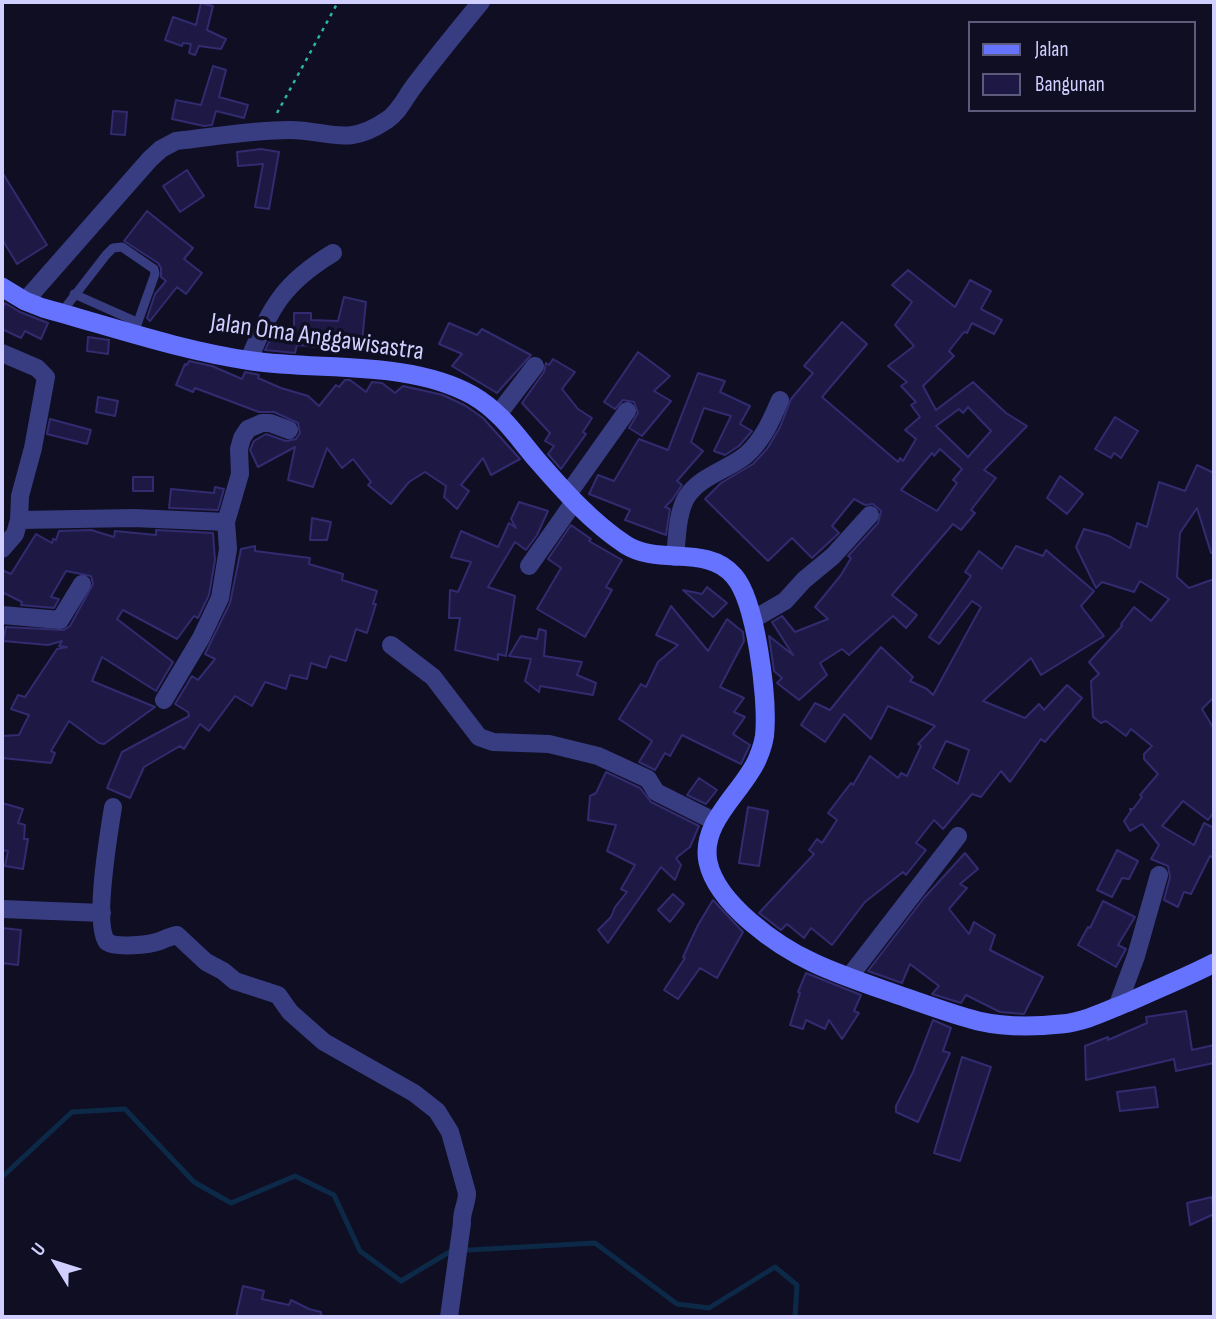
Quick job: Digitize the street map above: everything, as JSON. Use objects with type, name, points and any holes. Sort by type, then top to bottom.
[{"type":"main road","name":"Jalan Oma Anggawisastra","points":[[9,295],[61,313],[135,327],[249,360],[404,373],[457,388],[499,413],[571,498],[628,546],[652,555],[704,559],[729,571],[736,578],[748,601],[761,671],[765,732],[758,759],[716,822],[707,857],[712,874],[726,897],[784,946],[811,962],[961,1016],[992,1024],[1065,1024],[1090,1018],[1214,963]]},
{"type":"street","points":[[9,295],[161,149],[176,141],[291,130],[341,137],[363,132],[389,119],[481,2]]},
{"type":"street","points":[[249,360],[274,304],[313,265],[333,253]]},
{"type":"street","points":[[2,353],[37,368],[46,377],[33,448],[20,496],[19,520],[15,534],[2,550]]},
{"type":"street","points":[[499,413],[535,366]]},
{"type":"street","points":[[675,556],[680,516],[687,496],[751,450],[759,441],[780,400]]},
{"type":"street","points":[[529,566],[626,411]]},
{"type":"street","points":[[164,700],[201,638],[220,598],[228,549],[226,522],[240,474],[239,449],[242,439],[248,429],[262,423],[289,430]]},
{"type":"street","points":[[752,620],[785,601],[804,580],[833,556],[870,515]]},
{"type":"street","points":[[19,520],[135,518],[226,522]]},
{"type":"street","points":[[2,615],[60,620],[82,584]]},
{"type":"street","points":[[391,645],[433,677],[480,737],[493,742],[549,744],[598,755],[648,779],[656,792],[716,822]]},
{"type":"street","points":[[113,807],[102,914],[103,938],[110,945],[157,942],[176,935],[206,962],[235,981],[278,995],[290,1012],[324,1042],[414,1093],[437,1111],[450,1132],[467,1193],[467,1203],[461,1215],[449,1317]]},
{"type":"street","points":[[849,977],[958,836]]},
{"type":"street","points":[[1116,1007],[1136,956],[1159,875]]},
{"type":"street","points":[[2,909],[102,914]]},
{"type":"lane","points":[[61,313],[106,255],[113,248],[122,247],[154,269],[155,274],[135,327],[75,295]]},
{"type":"path","points":[[267,131],[338,2]]},
{"type":"building","points":[[201,3],[213,6],[207,30],[226,39],[221,49],[199,46],[195,55],[189,53],[191,44],[183,43],[182,46],[165,40],[173,17],[196,25]]},
{"type":"building","points":[[213,66],[226,70],[219,97],[248,105],[244,118],[216,111],[212,125],[204,126],[172,119],[176,100],[201,105]]},
{"type":"building","points":[[113,111],[127,112],[125,135],[111,134]]},
{"type":"building","points":[[261,149],[279,152],[269,209],[255,207],[263,164],[238,166],[237,152]]},
{"type":"building","points":[[187,170],[204,196],[180,212],[163,186]]},
{"type":"building","points":[[2,172],[47,245],[17,264],[2,239]]},
{"type":"building","points":[[147,211],[193,248],[184,259],[202,273],[186,294],[177,287],[150,321],[147,318],[155,294],[166,281],[161,277],[158,263],[124,241]]},
{"type":"building","points":[[908,270],[955,307],[970,280],[991,291],[981,309],[1002,320],[994,334],[972,323],[967,333],[964,332],[949,351],[954,356],[923,386],[936,410],[973,382],[1006,413],[1027,426],[984,470],[996,478],[971,510],[975,513],[961,530],[953,524],[892,595],[917,615],[906,628],[893,616],[849,655],[842,649],[820,663],[827,675],[799,700],[777,683],[782,678],[774,671],[769,636],[793,655],[772,622],[782,616],[795,632],[828,619],[815,607],[841,575],[851,558],[848,556],[878,523],[881,511],[873,504],[865,505],[854,499],[832,526],[839,533],[812,558],[792,538],[768,561],[705,499],[721,483],[753,464],[767,449],[780,427],[791,399],[813,373],[804,366],[842,322],[867,344],[822,397],[898,462],[900,458],[903,461],[916,439],[905,430],[920,417],[911,405],[916,402],[901,386],[907,382],[888,366],[914,346],[895,325],[912,302],[892,285]],"holes":[[[968,407],[991,431],[968,457],[936,426],[959,409],[963,413]],[[940,449],[962,469],[953,480],[957,483],[937,511],[901,490],[932,453],[934,456]]]},
{"type":"building","points":[[344,297],[366,302],[361,351],[297,345],[295,353],[265,350],[273,334],[294,332],[294,313],[311,313],[311,320],[338,321]]},
{"type":"building","points":[[5,303],[48,323],[41,339],[25,331],[21,338],[2,329]]},
{"type":"building","points":[[449,323],[477,335],[482,329],[531,355],[497,393],[452,366],[462,354],[439,344]]},
{"type":"building","points":[[88,337],[109,340],[108,354],[87,351]]},
{"type":"building","points":[[638,352],[670,376],[654,391],[671,401],[642,436],[629,428],[638,413],[634,402],[623,400],[615,409],[604,402]]},
{"type":"building","points":[[553,359],[575,372],[562,389],[578,409],[592,418],[583,432],[586,434],[561,469],[548,454],[554,446],[545,441],[550,433],[522,403],[544,372],[546,363],[549,365]]},
{"type":"building","points":[[189,361],[212,366],[242,379],[245,372],[259,375],[258,378],[281,388],[308,396],[319,406],[336,385],[339,387],[345,380],[350,380],[366,392],[372,382],[382,383],[395,393],[403,386],[443,395],[483,418],[520,459],[491,475],[483,458],[461,485],[469,491],[457,509],[444,497],[446,486],[425,472],[409,482],[391,504],[368,485],[371,482],[353,459],[342,468],[327,448],[313,487],[288,480],[295,447],[258,467],[250,450],[254,441],[266,434],[286,441],[296,439],[300,433],[298,423],[274,412],[259,412],[195,388],[193,392],[176,385]]},
{"type":"building","points":[[698,373],[725,381],[720,392],[750,406],[740,424],[752,431],[739,446],[725,455],[714,451],[731,416],[704,408],[691,442],[703,451],[677,481],[682,485],[665,507],[670,509],[666,535],[625,520],[630,510],[589,494],[598,475],[614,481],[639,439],[668,450]]},
{"type":"building","points":[[98,397],[118,401],[115,416],[96,412]]},
{"type":"building","points":[[1115,417],[1138,431],[1121,458],[1114,453],[1111,458],[1095,449]]},
{"type":"building","points":[[50,419],[91,430],[87,444],[47,434]]},
{"type":"building","points":[[1197,465],[1214,473],[1214,553],[1211,553],[1197,508],[1180,533],[1177,577],[1189,588],[1214,579],[1214,697],[1202,709],[1214,729],[1214,812],[1208,820],[1183,801],[1162,826],[1194,845],[1204,823],[1214,828],[1214,858],[1210,856],[1191,894],[1184,892],[1178,907],[1164,900],[1170,877],[1168,866],[1151,859],[1159,845],[1142,824],[1130,831],[1124,821],[1130,809],[1133,809],[1142,797],[1140,795],[1158,774],[1144,759],[1144,754],[1152,746],[1131,729],[1126,736],[1106,721],[1101,723],[1093,717],[1091,681],[1099,674],[1089,662],[1122,626],[1134,607],[1151,621],[1169,599],[1140,581],[1134,592],[1102,582],[1096,588],[1076,547],[1084,529],[1109,536],[1130,548],[1137,523],[1147,527],[1159,482],[1185,491]]},
{"type":"building","points":[[1060,476],[1083,494],[1067,514],[1047,498]]},
{"type":"building","points":[[133,477],[153,477],[153,491],[133,491]]},
{"type":"building","points":[[215,487],[224,489],[218,510],[169,508],[171,489],[214,493]]},
{"type":"building","points":[[519,502],[548,511],[537,535],[526,550],[515,542],[488,587],[515,596],[506,656],[498,654],[498,660],[455,650],[460,618],[449,618],[450,590],[458,592],[471,562],[451,557],[461,531],[498,547],[509,523],[516,528],[511,519]]},
{"type":"building","points":[[312,518],[331,522],[327,540],[310,540]]},
{"type":"building","points":[[571,525],[591,539],[589,541],[622,560],[606,587],[612,590],[585,637],[537,609],[561,568],[548,559]]},
{"type":"building","points":[[91,530],[114,537],[115,531],[156,535],[156,530],[213,533],[215,560],[209,595],[198,618],[194,616],[177,639],[123,610],[117,619],[173,662],[156,691],[102,657],[92,681],[155,707],[104,744],[69,721],[51,751],[55,753],[51,763],[2,758],[2,736],[19,735],[29,715],[11,709],[18,695],[25,697],[57,649],[67,647],[59,646],[62,641],[48,645],[3,641],[6,627],[64,630],[70,626],[93,584],[91,576],[66,571],[51,597],[59,599],[54,608],[21,605],[22,602],[2,592],[2,570],[11,574],[36,534],[52,543],[59,531]]},
{"type":"building","points":[[255,546],[255,551],[310,558],[309,564],[343,574],[342,580],[377,591],[367,633],[356,629],[346,661],[330,656],[326,668],[311,663],[307,679],[290,675],[286,689],[265,682],[252,706],[235,696],[209,731],[200,724],[184,749],[180,746],[144,767],[130,798],[107,788],[122,752],[189,716],[188,712],[175,704],[192,676],[198,680],[215,659],[205,654],[230,603],[241,549]]},
{"type":"building","points":[[1016,546],[1043,556],[1046,550],[1094,591],[1081,606],[1104,636],[1041,675],[1031,658],[983,701],[1025,718],[1039,704],[1044,710],[1067,685],[1082,698],[1045,742],[1041,739],[1010,782],[1001,771],[981,797],[972,794],[943,829],[934,820],[916,843],[926,850],[906,875],[903,872],[865,902],[832,945],[811,928],[804,938],[787,924],[781,930],[759,913],[814,854],[809,850],[817,839],[822,843],[837,820],[828,813],[851,783],[853,785],[870,756],[898,778],[901,773],[907,776],[921,746],[918,744],[935,726],[888,706],[871,739],[844,714],[825,742],[801,725],[815,703],[830,710],[881,647],[913,677],[910,681],[933,695],[981,607],[972,601],[939,644],[929,637],[971,576],[965,572],[979,551],[1002,569]],"holes":[[[946,741],[969,750],[958,784],[933,768]]]},
{"type":"building","points":[[707,587],[727,603],[713,617],[683,590],[702,594]]},
{"type":"building","points":[[671,606],[708,651],[727,619],[743,632],[744,641],[720,687],[744,698],[734,712],[745,717],[733,734],[750,745],[741,764],[682,735],[670,756],[665,753],[655,770],[639,762],[652,741],[619,719],[641,684],[646,687],[658,662],[678,645],[656,635]]},
{"type":"building","points":[[539,629],[546,631],[544,656],[582,662],[577,675],[596,683],[593,695],[540,686],[539,692],[525,681],[531,659],[509,656],[521,636],[537,639]]},
{"type":"building","points":[[606,772],[640,788],[651,802],[699,826],[690,847],[676,858],[681,865],[675,880],[661,867],[608,943],[598,930],[611,917],[627,892],[621,889],[635,865],[607,851],[616,825],[588,820],[590,796],[596,793]]},
{"type":"building","points":[[699,778],[717,790],[706,804],[687,795]]},
{"type":"building","points":[[2,803],[23,809],[18,823],[25,825],[24,839],[28,839],[23,869],[5,866],[8,851],[2,850]]},
{"type":"building","points":[[748,807],[768,811],[759,866],[739,863]]},
{"type":"building","points":[[1117,850],[1138,861],[1129,879],[1122,878],[1112,897],[1097,890]]},
{"type":"building","points":[[965,853],[978,869],[960,884],[967,888],[949,909],[969,934],[974,922],[995,935],[990,950],[1043,977],[1024,1014],[1000,1012],[966,995],[961,1003],[932,994],[939,986],[910,964],[902,983],[868,971],[924,898]]},
{"type":"building","points":[[673,894],[684,904],[670,922],[658,910]]},
{"type":"building","points":[[713,900],[743,932],[717,978],[700,968],[678,999],[664,990],[685,958],[683,957],[698,925]]},
{"type":"building","points":[[1103,901],[1135,917],[1118,945],[1126,949],[1116,967],[1078,945]]},
{"type":"building","points":[[2,928],[21,930],[18,965],[2,963]]},
{"type":"building","points":[[806,973],[861,995],[854,1011],[859,1013],[842,1039],[829,1020],[825,1029],[806,1020],[803,1029],[790,1025]]},
{"type":"building","points":[[1186,1011],[1192,1050],[1214,1045],[1214,1063],[1176,1071],[1174,1059],[1086,1080],[1085,1046],[1108,1037],[1108,1040],[1147,1023],[1146,1017]]},
{"type":"building","points":[[933,1020],[951,1028],[943,1051],[950,1053],[918,1122],[896,1112],[896,1106],[913,1072]]},
{"type":"building","points":[[962,1057],[991,1067],[960,1161],[934,1153]]},
{"type":"building","points":[[1155,1087],[1158,1107],[1120,1111],[1117,1092]]},
{"type":"building","points":[[1212,1197],[1214,1214],[1190,1225],[1187,1203]]},
{"type":"building","points":[[243,1286],[264,1291],[262,1299],[289,1305],[291,1300],[321,1312],[321,1315],[326,1317],[236,1317]]},
{"type":"waterway","points":[[2,1177],[72,1112],[125,1109],[194,1182],[231,1203],[295,1176],[334,1195],[360,1251],[401,1281],[451,1251],[595,1243],[677,1304],[709,1308],[775,1267],[797,1285],[795,1317]]}]
